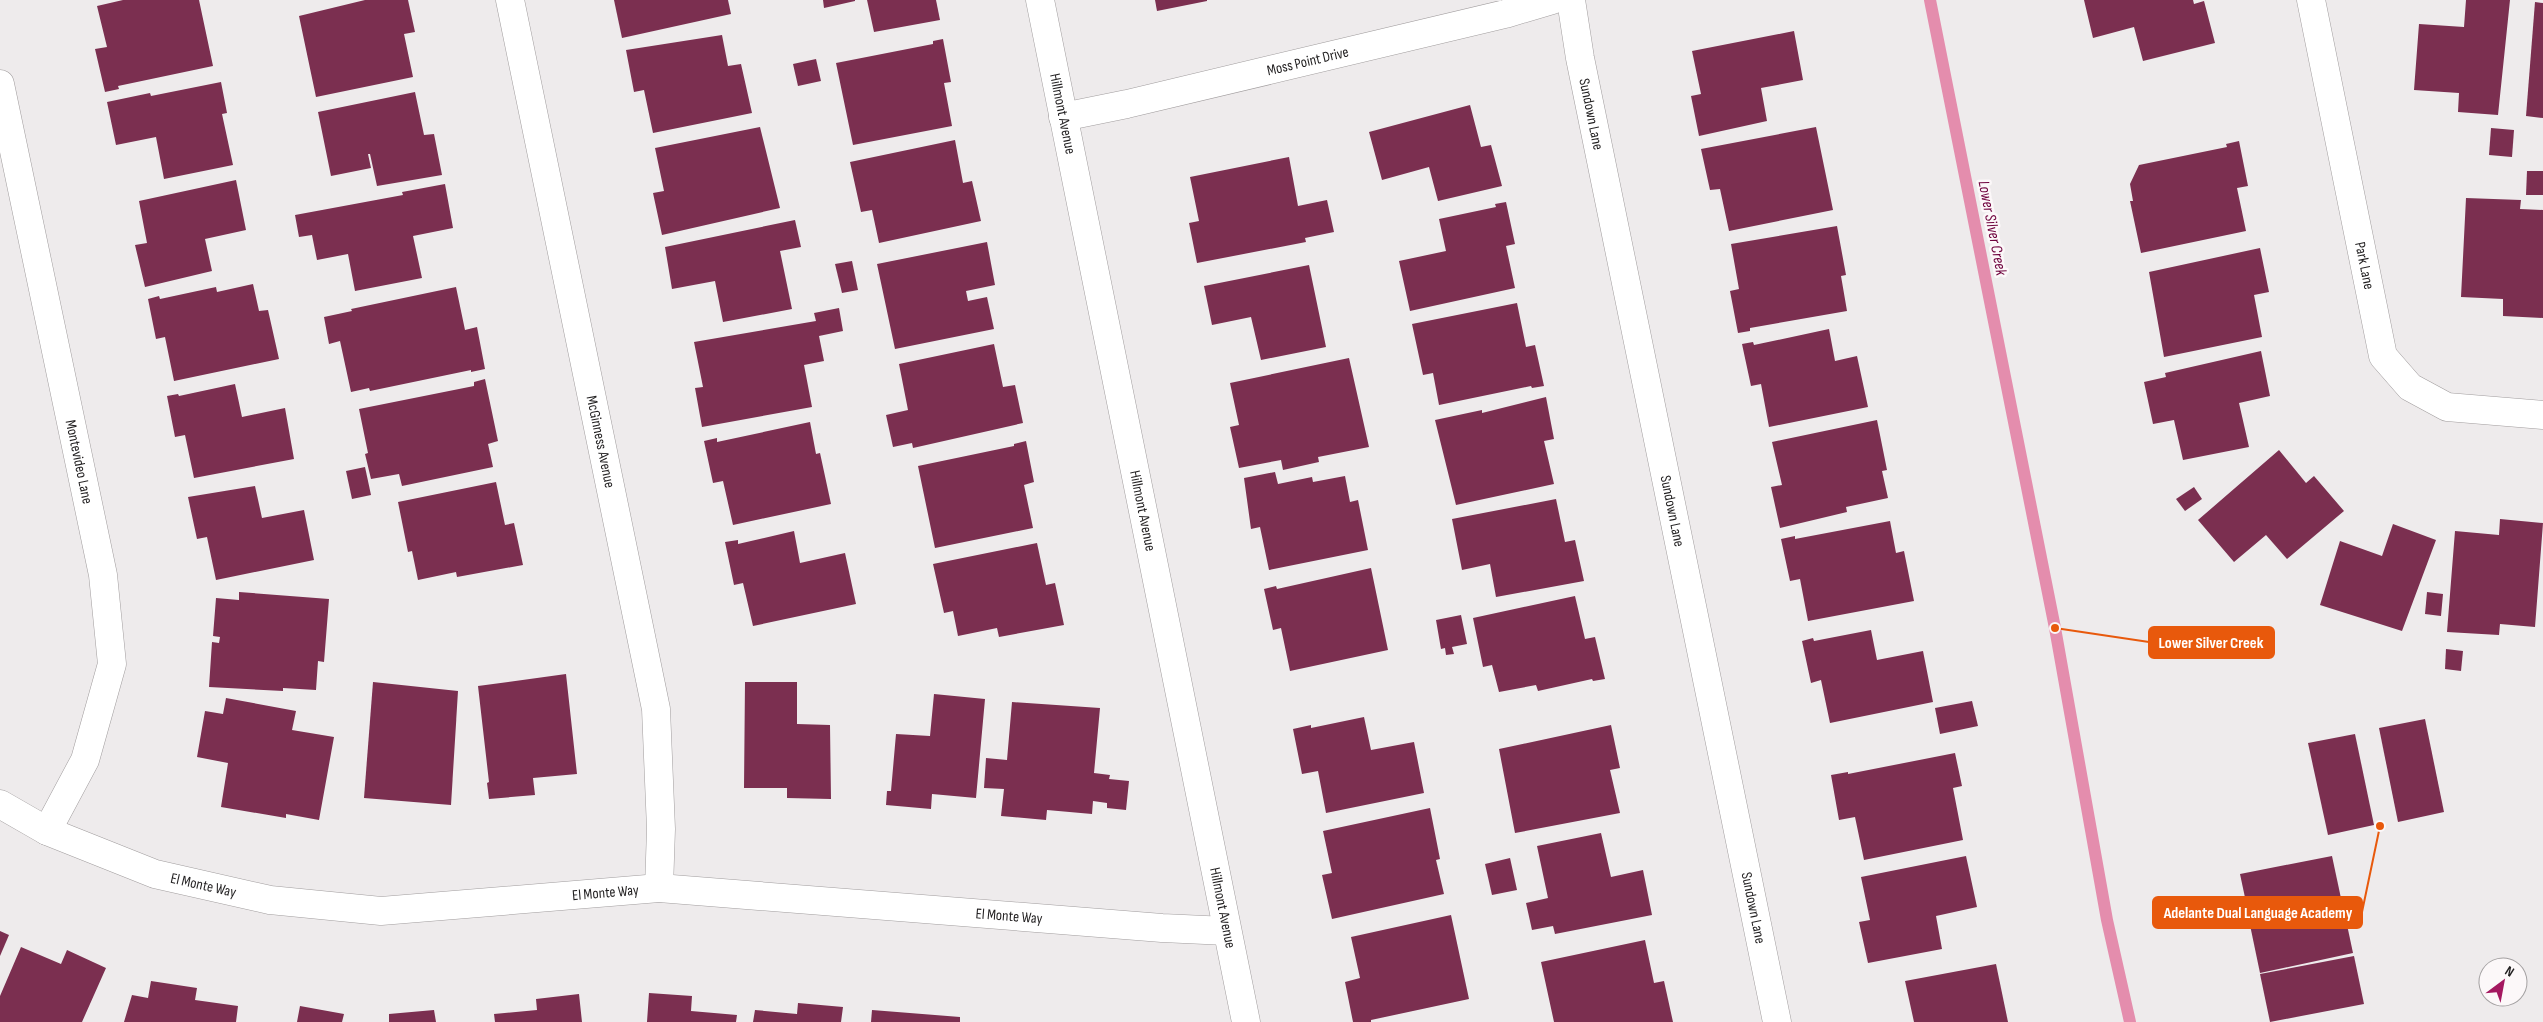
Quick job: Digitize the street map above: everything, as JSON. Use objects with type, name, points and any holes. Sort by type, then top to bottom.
[{"type":"street","name":"McGinness Avenue","points":[[510,0],[656,709],[661,829],[659,888]]},
{"type":"street","name":"Hillmont Avenue","points":[[1040,0],[1246,1022]]},
{"type":"street","name":"Moss Point Drive","points":[[1064,117],[1136,102],[1496,16],[1552,0]]},
{"type":"street","name":"Sundown Lane","points":[[1571,0],[1580,58],[1777,1022]]},
{"type":"street","name":"Park Lane","points":[[2311,0],[2383,356],[2410,387],[2447,407],[2543,415]]},
{"type":"street","name":"Montevideo Lane","points":[[0,84],[9,176],[103,575],[112,664],[85,760],[47,831]]},
{"type":"street","name":"El Monte Way","points":[[0,804],[47,831],[155,874],[270,900],[381,912],[659,888],[1152,928],[1228,932]]},
{"type":"building","points":[[123,0],[199,0],[213,66],[118,86],[119,89],[105,92],[95,49],[107,47],[97,6]]},
{"type":"building","points":[[365,0],[408,0],[415,32],[404,34],[413,77],[316,97],[299,16]]},
{"type":"building","points":[[614,0],[728,0],[731,14],[622,38]]},
{"type":"building","points":[[823,0],[855,0],[855,1],[824,8]]},
{"type":"building","points":[[867,0],[936,0],[940,20],[874,32]]},
{"type":"building","points":[[1155,0],[1207,0],[1207,1],[1157,11]]},
{"type":"building","points":[[2084,0],[2193,0],[2194,4],[2204,1],[2215,43],[2143,61],[2134,27],[2093,38]]},
{"type":"building","points":[[2466,0],[2510,0],[2498,115],[2458,112],[2459,93],[2414,90],[2419,24],[2464,27]]},
{"type":"building","points":[[2535,2],[2543,3],[2543,118],[2526,116]]},
{"type":"building","points":[[1794,31],[1803,80],[1761,88],[1767,121],[1699,136],[1691,96],[1701,94],[1692,51]]},
{"type":"building","points":[[722,35],[728,66],[741,64],[752,113],[653,133],[644,90],[634,92],[626,50]]},
{"type":"building","points":[[943,39],[951,82],[944,83],[952,126],[853,145],[836,63],[933,44],[933,41]]},
{"type":"building","points":[[816,59],[821,81],[798,86],[793,64]]},
{"type":"building","points":[[221,82],[227,113],[222,114],[233,165],[164,179],[156,137],[116,145],[107,102],[150,93],[151,96]]},
{"type":"building","points":[[415,92],[424,135],[434,134],[442,175],[377,186],[370,154],[368,154],[371,168],[331,176],[318,112]]},
{"type":"building","points":[[1470,105],[1481,147],[1491,145],[1502,186],[1438,201],[1429,167],[1382,180],[1369,132]]},
{"type":"building","points":[[760,127],[780,208],[662,235],[653,193],[664,191],[655,148]]},
{"type":"building","points":[[1816,127],[1833,210],[1729,231],[1720,189],[1710,190],[1701,149]]},
{"type":"building","points":[[2491,128],[2514,130],[2512,157],[2489,155]]},
{"type":"building","points":[[955,140],[963,183],[972,181],[981,221],[879,243],[872,210],[861,212],[850,162]]},
{"type":"building","points":[[2239,141],[2248,186],[2237,188],[2246,231],[2141,253],[2130,201],[2133,201],[2130,184],[2139,165],[2227,147],[2226,144]]},
{"type":"building","points":[[1289,157],[1298,206],[1327,200],[1334,232],[1305,238],[1306,242],[1197,263],[1189,223],[1199,221],[1190,177]]},
{"type":"building","points":[[2527,171],[2543,171],[2543,195],[2526,195]]},
{"type":"building","points":[[236,180],[246,230],[205,239],[212,271],[145,287],[135,245],[147,243],[139,201]]},
{"type":"building","points":[[445,184],[453,228],[413,236],[422,278],[355,291],[348,254],[317,260],[312,235],[299,237],[295,215],[403,195],[402,192]]},
{"type":"building","points":[[2466,198],[2521,200],[2520,209],[2543,210],[2543,318],[2503,316],[2503,299],[2461,297]]},
{"type":"building","points":[[1506,202],[1515,244],[1506,246],[1515,288],[1410,311],[1399,261],[1446,251],[1439,219],[1496,207],[1495,204]]},
{"type":"building","points":[[795,220],[801,247],[780,251],[792,309],[723,322],[715,281],[672,289],[665,247]]},
{"type":"building","points":[[1837,226],[1846,275],[1841,276],[1847,311],[1750,328],[1750,331],[1738,333],[1730,291],[1739,289],[1731,244]]},
{"type":"building","points":[[987,242],[995,285],[966,291],[968,301],[987,297],[994,329],[895,349],[877,264]]},
{"type":"building","points":[[2260,248],[2269,292],[2254,295],[2262,337],[2164,357],[2149,272]]},
{"type":"building","points":[[852,261],[858,290],[842,293],[835,264]]},
{"type":"building","points":[[1309,265],[1326,347],[1261,360],[1251,317],[1212,325],[1204,286]]},
{"type":"building","points":[[253,284],[259,311],[268,310],[279,359],[174,381],[165,337],[156,339],[148,299],[159,296],[160,299],[216,287],[217,292]]},
{"type":"building","points":[[456,287],[465,330],[477,327],[485,369],[471,372],[471,370],[370,391],[369,388],[351,392],[340,341],[329,344],[324,317],[352,311],[351,309]]},
{"type":"building","points":[[1517,303],[1526,347],[1535,345],[1544,386],[1532,388],[1531,386],[1439,405],[1433,373],[1423,375],[1412,324]]},
{"type":"building","points":[[839,308],[843,331],[819,336],[824,361],[804,365],[812,407],[702,427],[695,388],[703,387],[694,342],[816,321],[814,313]]},
{"type":"building","points":[[1829,329],[1835,361],[1857,356],[1868,407],[1769,427],[1761,384],[1751,386],[1742,344],[1753,342],[1754,345]]},
{"type":"building","points":[[994,344],[1003,387],[1015,385],[1023,423],[913,448],[912,443],[893,447],[886,415],[908,410],[899,364]]},
{"type":"building","points":[[2261,351],[2270,396],[2239,403],[2249,447],[2183,460],[2174,420],[2153,424],[2144,382],[2166,377],[2165,373]]},
{"type":"building","points":[[1349,358],[1369,447],[1318,457],[1319,462],[1283,470],[1281,460],[1239,468],[1230,427],[1239,425],[1230,383]]},
{"type":"building","points":[[485,379],[498,441],[488,444],[493,467],[402,486],[399,474],[371,479],[365,454],[368,453],[359,409],[474,386],[474,382]]},
{"type":"building","points":[[235,384],[242,417],[285,408],[294,459],[194,478],[185,435],[175,437],[167,396],[178,394],[179,396]]},
{"type":"building","points":[[1546,397],[1554,439],[1544,441],[1554,484],[1456,505],[1435,420],[1482,410],[1482,413]]},
{"type":"building","points":[[1877,420],[1887,470],[1882,471],[1888,498],[1846,507],[1847,512],[1780,528],[1771,487],[1782,485],[1772,442]]},
{"type":"building","points":[[810,422],[816,454],[820,453],[831,504],[733,525],[723,481],[713,483],[704,441],[717,438],[717,442]]},
{"type":"building","points":[[1026,441],[1034,482],[1024,485],[1033,528],[935,548],[918,466],[1014,446],[1014,444]]},
{"type":"building","points":[[2279,450],[2306,483],[2314,476],[2344,511],[2287,559],[2266,535],[2234,562],[2198,520]]},
{"type":"building","points":[[365,467],[371,495],[352,499],[346,471]]},
{"type":"building","points":[[1275,472],[1278,484],[1312,477],[1313,482],[1345,476],[1350,502],[1358,500],[1368,550],[1269,570],[1260,527],[1251,529],[1244,478]]},
{"type":"building","points":[[496,482],[505,525],[514,523],[523,565],[457,577],[456,572],[418,580],[412,551],[408,552],[398,502]]},
{"type":"building","points":[[255,486],[262,518],[304,510],[314,560],[216,580],[207,537],[197,539],[188,497]]},
{"type":"building","points":[[2194,487],[2202,499],[2185,511],[2176,499]]},
{"type":"building","points":[[1556,499],[1565,542],[1575,540],[1584,581],[1496,597],[1490,564],[1462,570],[1452,519]]},
{"type":"building","points":[[2500,519],[2543,523],[2535,627],[2500,624],[2499,635],[2447,632],[2455,531],[2499,535]]},
{"type":"building","points":[[1890,521],[1896,553],[1904,551],[1914,601],[1808,621],[1800,579],[1790,581],[1781,539],[1795,536],[1795,539]]},
{"type":"building","points":[[2393,524],[2436,540],[2402,631],[2320,605],[2340,541],[2382,556]]},
{"type":"building","points":[[794,531],[800,563],[845,553],[856,604],[753,626],[743,583],[734,585],[725,542],[738,540],[738,544]]},
{"type":"building","points":[[1037,543],[1046,585],[1055,583],[1064,625],[999,637],[997,628],[958,636],[953,611],[944,613],[933,564]]},
{"type":"building","points":[[1371,568],[1388,650],[1290,671],[1281,628],[1273,630],[1264,589],[1276,586],[1277,589]]},
{"type":"building","points":[[239,592],[329,599],[324,662],[318,661],[316,690],[283,688],[283,691],[209,687],[212,642],[219,643],[220,637],[213,636],[216,598],[239,600]]},
{"type":"building","points":[[2427,592],[2443,594],[2441,616],[2425,614]]},
{"type":"building","points":[[1575,596],[1585,639],[1595,637],[1605,679],[1593,681],[1592,679],[1538,691],[1536,685],[1499,692],[1492,665],[1483,667],[1473,618]]},
{"type":"building","points":[[1461,615],[1467,644],[1452,647],[1454,654],[1446,655],[1445,648],[1441,649],[1436,620]]},
{"type":"building","points":[[1871,630],[1877,660],[1923,651],[1933,702],[1830,723],[1821,680],[1811,683],[1802,641],[1813,638],[1814,641]]},
{"type":"building","points":[[2446,649],[2463,651],[2461,671],[2445,669]]},
{"type":"building","points":[[566,674],[577,774],[533,778],[535,795],[489,799],[487,783],[489,782],[478,686]]},
{"type":"building","points":[[373,682],[458,691],[451,805],[364,798]]},
{"type":"building","points":[[745,682],[797,682],[797,724],[830,725],[831,799],[787,798],[787,788],[744,788]]},
{"type":"building","points":[[934,694],[985,699],[976,798],[932,794],[931,809],[886,805],[887,791],[891,791],[896,734],[930,736]]},
{"type":"building","points":[[226,698],[296,711],[292,730],[334,737],[319,820],[286,814],[286,818],[221,807],[228,763],[197,757],[205,711],[223,714]]},
{"type":"building","points":[[1972,701],[1978,726],[1940,734],[1935,708]]},
{"type":"building","points":[[1012,702],[1100,708],[1094,773],[1110,775],[1109,779],[1129,781],[1126,810],[1107,808],[1107,803],[1093,801],[1092,814],[1047,810],[1046,820],[1001,816],[1004,789],[984,788],[986,758],[1007,760]]},
{"type":"building","points":[[1364,717],[1371,750],[1414,742],[1424,793],[1326,813],[1318,771],[1302,774],[1293,729],[1311,725],[1311,728]]},
{"type":"building","points":[[2425,719],[2444,812],[2398,822],[2379,728]]},
{"type":"building","points":[[1611,725],[1620,768],[1610,770],[1620,813],[1515,833],[1499,749]]},
{"type":"building","points":[[2355,734],[2374,825],[2328,835],[2308,743]]},
{"type":"building","points":[[1955,753],[1962,786],[1953,788],[1963,840],[1864,860],[1855,817],[1839,820],[1831,775],[1848,772],[1848,774]]},
{"type":"building","points":[[1430,808],[1440,859],[1436,860],[1444,894],[1332,919],[1322,875],[1332,873],[1323,831]]},
{"type":"building","points":[[1601,833],[1611,877],[1643,870],[1652,915],[1555,934],[1553,926],[1532,930],[1526,903],[1548,898],[1537,846]]},
{"type":"building","points":[[1966,856],[1977,907],[1936,916],[1942,949],[1868,963],[1859,922],[1870,920],[1861,877]]},
{"type":"building","points":[[2332,856],[2342,903],[2250,921],[2240,874]]},
{"type":"building","points":[[1510,858],[1517,890],[1492,895],[1485,864]]},
{"type":"building","points":[[2343,906],[2353,953],[2260,973],[2250,925]]},
{"type":"building","points":[[1451,915],[1469,999],[1371,1020],[1371,1022],[1353,1022],[1345,982],[1360,978],[1351,937]]},
{"type":"building","points":[[0,931],[9,935],[0,956]]},
{"type":"building","points":[[1645,940],[1654,983],[1664,981],[1673,1022],[1554,1022],[1541,962]]},
{"type":"building","points":[[21,947],[61,964],[67,950],[106,968],[82,1022],[0,1022],[0,996]]},
{"type":"building","points":[[2354,956],[2364,1004],[2270,1022],[2260,974]]},
{"type":"building","points":[[1996,964],[2008,1022],[1914,1022],[1905,981]]},
{"type":"building","points":[[151,981],[197,988],[195,1000],[238,1006],[236,1022],[124,1022],[132,995],[148,998]]},
{"type":"building","points":[[649,993],[692,996],[691,1011],[737,1015],[736,1022],[647,1022]]},
{"type":"building","points":[[579,994],[582,1022],[495,1022],[494,1014],[537,1010],[536,999]]},
{"type":"building","points":[[798,1003],[843,1007],[841,1022],[753,1022],[755,1010],[797,1014]]},
{"type":"building","points":[[300,1006],[344,1014],[342,1022],[297,1022]]},
{"type":"building","points":[[434,1010],[436,1022],[389,1022],[389,1014]]},
{"type":"building","points":[[872,1010],[960,1017],[960,1022],[871,1022]]},
{"type":"waterway","name":"Lower Silver Creek","points":[[1930,0],[2055,628],[2107,920],[2130,1022]]},
{"type":"place","name":"Lower Silver Creek","points":[[2055,628]]},
{"type":"place","name":"Adelante Dual Language Academy","points":[[2380,826]]}]
